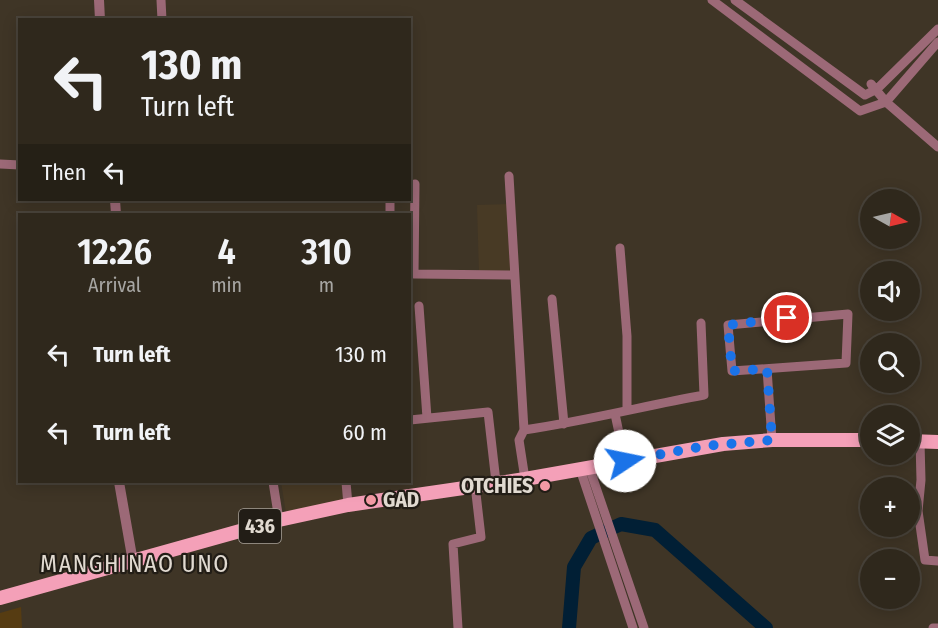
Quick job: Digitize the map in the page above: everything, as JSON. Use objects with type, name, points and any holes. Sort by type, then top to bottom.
[{"type":"main road","name":"436","points":[[0,598],[279,520],[348,505],[525,479],[705,446],[772,440],[860,440]]},
{"type":"main road","points":[[920,442],[938,442]]},
{"type":"street","points":[[99,0],[100,18]]},
{"type":"street","points":[[161,0],[162,18]]},
{"type":"street","points":[[712,0],[858,110],[863,111],[886,102],[938,42]]},
{"type":"street","points":[[735,0],[862,94],[870,95],[874,86],[938,29]]},
{"type":"street","points":[[898,66],[906,78]]},
{"type":"street","points":[[874,86],[886,102],[938,147]]},
{"type":"street","points":[[0,164],[18,165]]},
{"type":"street","points":[[509,176],[524,430],[519,440],[525,479]]},
{"type":"street","points":[[415,183],[412,232],[414,274],[514,275]]},
{"type":"street","points":[[620,248],[627,336],[627,409]]},
{"type":"street","points":[[552,299],[564,424]]},
{"type":"street","points":[[419,306],[427,418]]},
{"type":"street","points":[[848,314],[846,363],[767,369],[732,371],[728,325],[848,314]]},
{"type":"street","points":[[524,430],[705,395],[701,323]]},
{"type":"street","points":[[767,369],[772,440]]},
{"type":"street","points":[[411,420],[488,412],[496,482]]},
{"type":"street","points":[[615,414],[625,461]]},
{"type":"street","points":[[918,465],[921,480],[918,510],[925,560],[938,561]]},
{"type":"street","points":[[585,468],[615,556],[644,628]]},
{"type":"street","points":[[119,483],[133,562]]},
{"type":"street","points":[[273,483],[279,520]]},
{"type":"street","points":[[346,483],[348,505]]},
{"type":"street","points":[[458,628],[453,544],[481,537],[476,485]]},
{"type":"street","points":[[615,556],[633,628]]},
{"type":"street","points":[[933,628],[938,628]]},
{"type":"shaded area","points":[[509,204],[510,272],[479,273],[477,205]]},
{"type":"shaded area","points":[[281,483],[344,483],[346,499],[286,513]]},
{"type":"shaded area","points":[[21,607],[22,628],[0,628],[0,613]]},
{"type":"waterway","points":[[569,628],[574,567],[591,538],[621,524],[655,530],[766,628]]},
{"type":"place","name":"OTCHIES","points":[[545,486]]},
{"type":"place","name":"GAD","points":[[371,500]]},
{"type":"district","name":"MANGHINAO UNO","points":[[135,564]]},
{"type":"route","points":[[625,461],[705,446],[772,440],[767,369],[732,371],[728,325],[787,318]]}]
